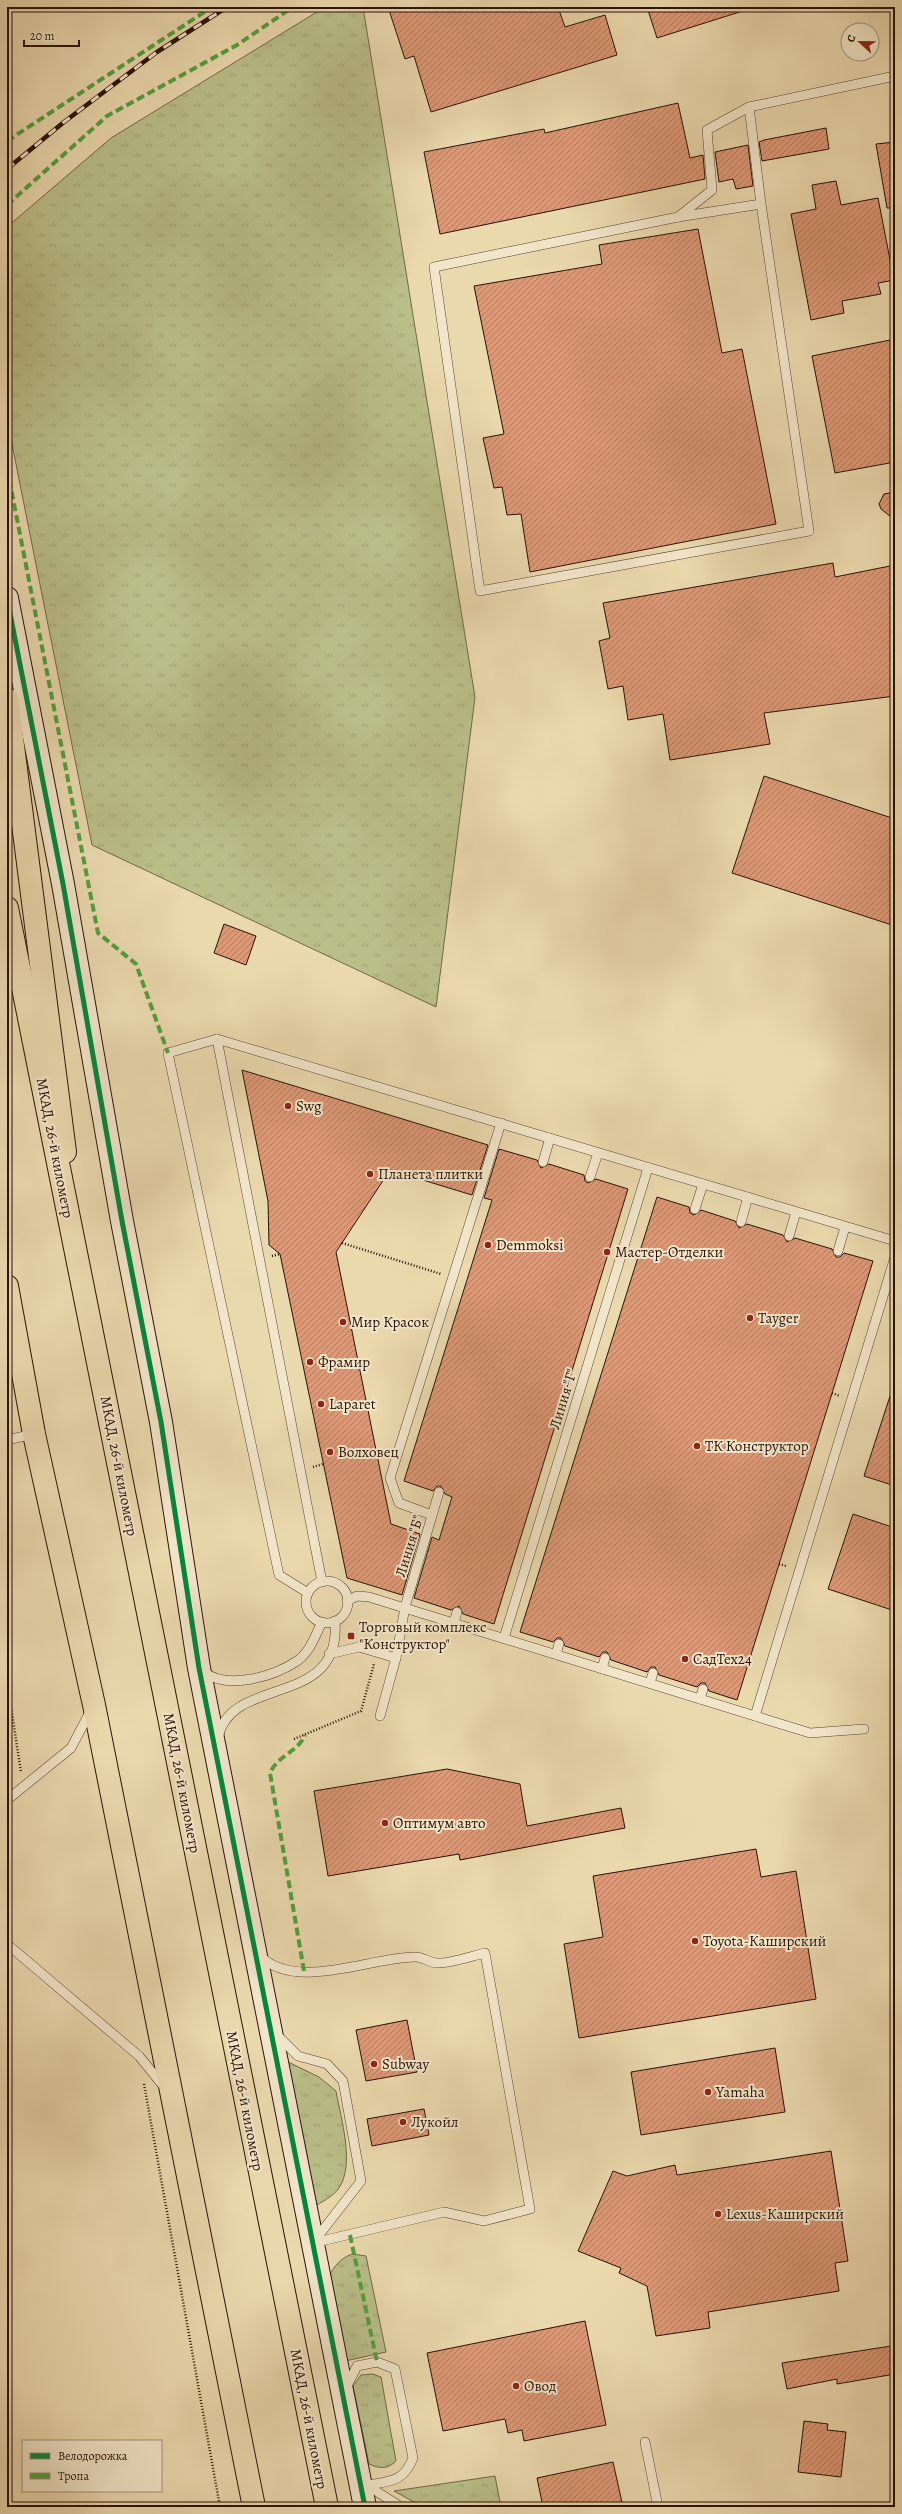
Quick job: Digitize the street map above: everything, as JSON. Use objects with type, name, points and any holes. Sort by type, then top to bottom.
[{"type":"main road","points":[[7,699],[80,1272]]},
{"type":"main road","name":"МКАД, 26-й километр","points":[[7,908],[327,2507]]},
{"type":"main road","points":[[7,1286],[34,1434],[94,1705],[254,2507]]},
{"type":"street","points":[[7,598],[61,876],[122,1221],[161,1422],[199,1668],[343,2394],[364,2480],[365,2507]]},
{"type":"lane","points":[[678,217],[712,190],[707,130],[749,106],[895,76]]},
{"type":"lane","points":[[749,106],[760,204],[809,531],[480,591],[434,267],[678,217],[760,204]]},
{"type":"lane","points":[[217,1039],[322,1582]]},
{"type":"lane","points":[[308,1593],[279,1575],[168,1053],[217,1039],[895,1241]]},
{"type":"lane","points":[[432,1515],[399,1503],[390,1478],[501,1123]]},
{"type":"lane","points":[[543,1162],[550,1138]]},
{"type":"lane","points":[[590,1177],[598,1153]]},
{"type":"lane","name":"Линия \"Г\"","points":[[504,1638],[648,1168]]},
{"type":"lane","points":[[695,1208],[703,1184]]},
{"type":"lane","points":[[741,1222],[748,1197]]},
{"type":"lane","points":[[789,1236],[796,1212]]},
{"type":"lane","points":[[838,1251],[845,1227]]},
{"type":"lane","points":[[755,1716],[895,1257]]},
{"type":"lane","points":[[7,1440],[34,1434]]},
{"type":"lane","name":"Линия \"Б\"","points":[[380,1716],[396,1658],[405,1607],[439,1492]]},
{"type":"lane","points":[[215,1751],[219,1731],[229,1714],[243,1703],[305,1681],[319,1670],[329,1654],[336,1635],[335,1621],[346,1608],[348,1601],[340,1586],[333,1582],[322,1582],[315,1584],[308,1593],[306,1606],[311,1616],[322,1622],[335,1621]]},
{"type":"lane","points":[[348,1601],[357,1596],[369,1597],[405,1607],[810,1733],[864,1729]]},
{"type":"lane","points":[[454,1623],[457,1612]]},
{"type":"lane","points":[[199,1668],[213,1679],[240,1682],[279,1670],[297,1661],[311,1646],[322,1622]]},
{"type":"lane","points":[[556,1654],[559,1644]]},
{"type":"lane","points":[[329,1654],[359,1646],[396,1658]]},
{"type":"lane","points":[[602,1669],[605,1658]]},
{"type":"lane","points":[[650,1683],[653,1673]]},
{"type":"lane","points":[[700,1699],[703,1689]]},
{"type":"lane","points":[[7,1800],[70,1748],[94,1705]]},
{"type":"lane","points":[[7,1944],[139,2056],[173,2097]]},
{"type":"lane","points":[[254,1951],[264,1961],[284,1968],[314,1972],[417,1956],[437,1963],[485,1953],[530,2209],[484,2221],[444,2212],[313,2243],[361,2181],[344,2081],[327,2064],[298,2056],[280,2039],[268,2022]]},
{"type":"lane","points":[[343,2394],[357,2366],[377,2362],[395,2369],[413,2458],[408,2471],[393,2481],[364,2480]]},
{"type":"lane","points":[[645,2442],[658,2507]]},
{"type":"lane","points":[[364,2480],[401,2507]]},
{"type":"path","points":[[342,1243],[452,1277]]},
{"type":"path","points":[[294,1739],[361,1711],[377,1652]]},
{"type":"path","points":[[7,1681],[23,1787]]},
{"type":"path","points":[[139,2056],[220,2507]]},
{"type":"green space","points":[[325,7],[363,7],[475,697],[436,1007],[92,845],[7,419],[7,227],[111,138]]},
{"type":"green space","points":[[282,2059],[319,2077],[336,2091],[341,2115],[346,2154],[344,2178],[334,2194],[312,2208]]},
{"type":"green space","points":[[352,2254],[366,2256],[386,2352],[345,2361],[329,2277],[338,2263]]},
{"type":"green space","points":[[373,2374],[381,2377],[396,2461],[387,2467],[377,2467],[369,2464],[353,2386],[361,2375]]},
{"type":"green space","points":[[495,2476],[501,2507],[423,2507],[394,2491]]},
{"type":"building","points":[[388,7],[558,7],[565,27],[605,15],[617,55],[431,112],[414,56],[405,59]]},
{"type":"building","points":[[647,7],[746,7],[746,10],[657,38]]},
{"type":"building","points":[[678,103],[690,158],[703,155],[705,179],[440,234],[424,152],[544,129],[545,133]]},
{"type":"building","points":[[826,128],[829,149],[762,161],[759,142]]},
{"type":"building","points":[[895,142],[895,208],[887,208],[876,144]]},
{"type":"building","points":[[748,145],[753,186],[736,189],[733,179],[719,182],[715,152]]},
{"type":"building","points":[[836,181],[841,205],[878,198],[894,280],[878,283],[881,294],[842,301],[844,313],[811,320],[791,214],[816,209],[812,185]]},
{"type":"building","points":[[698,229],[722,353],[742,349],[776,524],[530,572],[521,514],[507,515],[502,487],[494,488],[483,438],[504,434],[474,286],[602,264],[599,245]]},
{"type":"building","points":[[895,339],[895,462],[835,473],[812,356]]},
{"type":"building","points":[[895,492],[895,520],[881,509],[879,504],[884,494]]},
{"type":"building","points":[[833,563],[835,577],[895,565],[895,696],[764,713],[770,744],[670,760],[663,714],[628,720],[623,686],[608,689],[599,641],[610,638],[603,603]]},
{"type":"building","points":[[764,776],[895,819],[895,926],[732,873]]},
{"type":"building","points":[[224,924],[256,936],[246,965],[214,953]]},
{"type":"building","points":[[242,1070],[488,1145],[472,1195],[390,1170],[336,1252],[391,1524],[420,1534],[402,1595],[347,1578],[280,1254],[269,1245],[268,1201]]},
{"type":"building","points":[[499,1149],[537,1160],[541,1168],[549,1164],[584,1175],[585,1181],[588,1183],[596,1179],[628,1189],[494,1624],[463,1614],[459,1606],[451,1610],[414,1598],[432,1537],[439,1540],[452,1497],[445,1494],[441,1486],[437,1486],[433,1491],[404,1481],[492,1200],[484,1198]]},
{"type":"building","name":"ТК Конструктор","points":[[657,1197],[689,1207],[690,1213],[694,1215],[701,1210],[735,1221],[739,1228],[747,1224],[783,1235],[787,1242],[795,1238],[832,1249],[836,1257],[840,1257],[844,1253],[873,1261],[737,1700],[709,1691],[705,1683],[701,1683],[697,1687],[659,1675],[655,1667],[651,1667],[647,1672],[611,1660],[607,1652],[603,1652],[599,1657],[565,1646],[561,1638],[557,1638],[553,1642],[520,1632]]},
{"type":"building","points":[[892,1390],[895,1391],[895,1486],[864,1476]]},
{"type":"building","points":[[853,1514],[895,1528],[895,1611],[828,1589]]},
{"type":"building","points":[[447,1769],[520,1784],[527,1826],[621,1808],[625,1828],[460,1860],[459,1854],[328,1876],[314,1791]]},
{"type":"building","name":"Toyota-Каширский","points":[[756,1849],[761,1877],[796,1871],[816,1999],[579,2038],[564,1944],[603,1937],[593,1876]]},
{"type":"building","points":[[407,2020],[417,2072],[366,2081],[356,2030]]},
{"type":"building","name":"Yamaha","points":[[775,2048],[785,2112],[641,2135],[631,2072]]},
{"type":"building","points":[[424,2109],[429,2135],[372,2146],[367,2119]]},
{"type":"building","name":"Lexus-Каширский","points":[[831,2151],[848,2261],[835,2263],[839,2291],[708,2312],[710,2328],[656,2336],[647,2286],[619,2273],[621,2268],[578,2251],[613,2171],[627,2176],[675,2165],[677,2175]]},
{"type":"building","name":"Овод","points":[[585,2321],[606,2425],[524,2441],[522,2430],[508,2433],[505,2419],[443,2431],[427,2353]]},
{"type":"building","points":[[891,2346],[895,2374],[837,2384],[837,2379],[787,2389],[782,2363]]},
{"type":"building","points":[[804,2421],[828,2424],[827,2430],[846,2432],[841,2477],[798,2472]]},
{"type":"building","points":[[613,2462],[623,2507],[543,2507],[537,2478]]},
{"type":"railway","points":[[7,169],[64,122],[157,52],[227,7]]},
{"type":"marked path","points":[[7,141],[212,7]]},
{"type":"marked path","points":[[7,205],[107,116],[237,45],[293,7]]},
{"type":"marked path","points":[[7,468],[98,933],[136,964],[168,1053]]},
{"type":"marked path","points":[[304,1971],[270,1773],[278,1762],[298,1746],[305,1735]]},
{"type":"marked path","points":[[350,2235],[377,2362]]},
{"type":"cycle path","points":[[7,598],[63,884],[122,1221],[161,1422],[199,1668],[365,2507]]},
{"type":"place","name":"Swg","points":[[288,1106]]},
{"type":"place","name":"Планета плитки","points":[[370,1174]]},
{"type":"place","name":"Demmoksi","points":[[488,1245]]},
{"type":"place","name":"Мастер-Отделки","points":[[607,1252]]},
{"type":"place","name":"Tayger","points":[[750,1318]]},
{"type":"place","name":"Мир Красок","points":[[343,1322]]},
{"type":"place","name":"Фрамир","points":[[310,1362]]},
{"type":"place","name":"Laparet","points":[[321,1404]]},
{"type":"place","name":"ТК Конструктор","points":[[697,1446]]},
{"type":"place","name":"Волховец","points":[[330,1452]]},
{"type":"place","name":"Торговый комплекс \"Конструктор\"","points":[[351,1636]]},
{"type":"place","name":"СадТех24","points":[[685,1659]]},
{"type":"place","name":"Оптимум авто","points":[[385,1823]]},
{"type":"place","name":"Toyota-Каширский","points":[[695,1941]]},
{"type":"place","name":"Subway","points":[[374,2064]]},
{"type":"place","name":"Yamaha","points":[[708,2092]]},
{"type":"place","name":"Лукойл","points":[[403,2122]]},
{"type":"place","name":"Lexus-Каширский","points":[[718,2214]]},
{"type":"place","name":"Овод","points":[[516,2386]]}]
